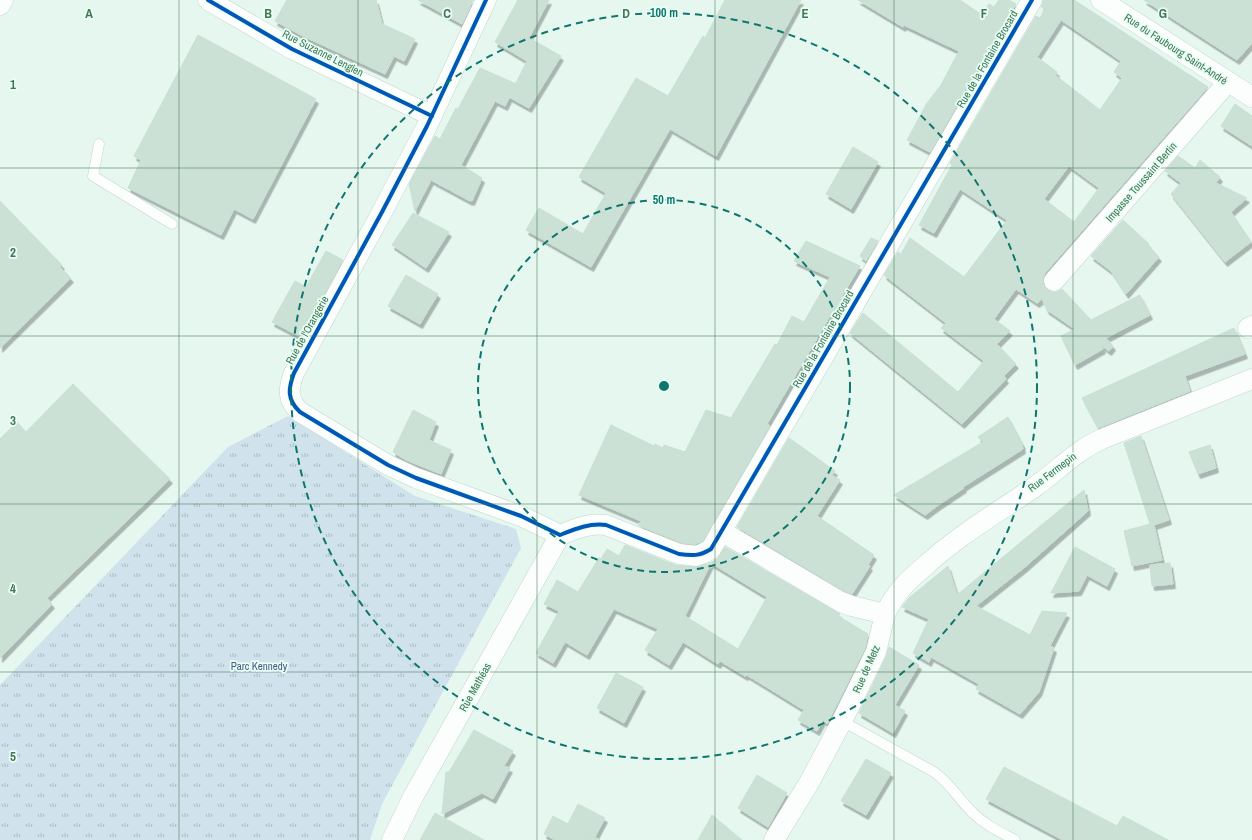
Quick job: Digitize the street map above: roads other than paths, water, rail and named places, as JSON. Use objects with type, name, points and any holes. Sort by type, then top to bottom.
[{"type":"street","points":[[0,5],[3,0]]},
{"type":"street","name":"Rue Suzanne Lenglen","points":[[208,0],[292,49],[432,116]]},
{"type":"street","name":"Rue de l'Orangerie","points":[[486,0],[432,116],[382,212],[294,373],[289,391],[294,406],[300,412],[388,465],[416,478],[521,516],[560,535]]},
{"type":"street","name":"Rue de la Fontaine Brocard","points":[[560,535],[587,525],[606,525],[679,554],[696,556],[711,549],[1032,0]]},
{"type":"street","name":"Rue du Faubourg Saint-André","points":[[1101,0],[1123,6],[1228,82],[1252,97]]},
{"type":"street","name":"Impasse Toussaint Bertin","points":[[1054,281],[1228,82]]},
{"type":"street","name":"Rue Fermepin","points":[[885,614],[898,591],[935,556],[967,531],[1040,482],[1081,450],[1115,433],[1252,379]]},
{"type":"street","points":[[721,531],[841,602],[885,614]]},
{"type":"street","name":"Rue Mathéas","points":[[392,840],[413,797],[560,535]]},
{"type":"street","name":"Rue de Metz","points":[[774,840],[809,783],[876,652],[885,614]]},
{"type":"lane","points":[[99,144],[93,176],[172,224]]},
{"type":"lane","points":[[842,721],[934,772],[945,780],[971,812],[984,823],[1015,840]]},
{"type":"park label","name":"Parc Kennedy","points":[[259,666]]}]
